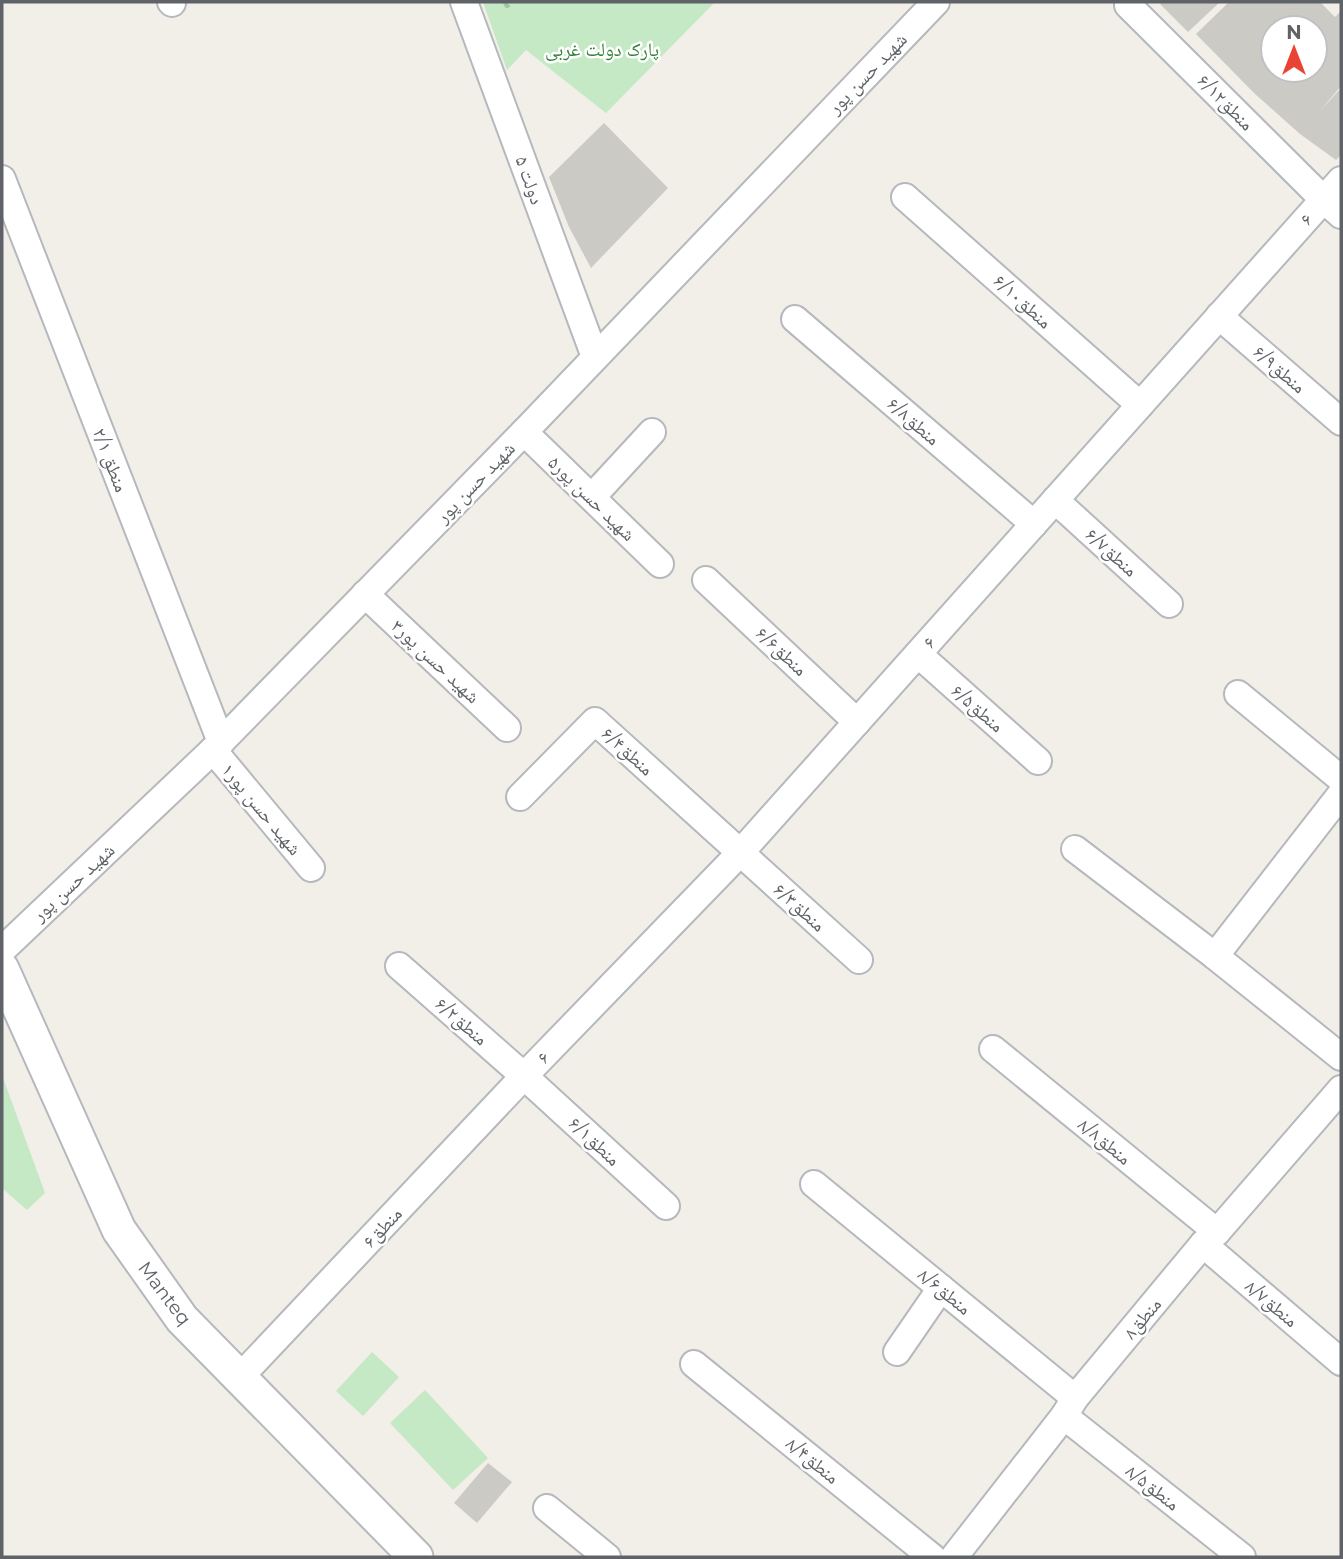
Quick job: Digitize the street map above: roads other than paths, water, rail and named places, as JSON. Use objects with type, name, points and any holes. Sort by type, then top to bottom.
[{"type":"street","name":"۵ دولت","points":[[464,2],[595,357]]},
{"type":"street","name":"شهید حسن پور","points":[[2,950],[217,746],[524,432],[936,2]]},
{"type":"street","name":"منطق۶/۱۲","points":[[1128,5],[1335,198]]},
{"type":"street","name":"منطق ۲/۱","points":[[2,179],[217,746]]},
{"type":"street","name":"منطق۶/۱۰","points":[[905,197],[1140,405]]},
{"type":"street","name":"۶","points":[[524,1076],[740,853],[1219,316],[1335,198]]},
{"type":"street","name":"منطق۶/۹","points":[[1219,316],[1341,422]]},
{"type":"street","name":"منطق۶/۸","points":[[795,318],[1034,524]]},
{"type":"street","name":"شهید حسن پور۵","points":[[524,432],[660,564]]},
{"type":"street","points":[[592,498],[652,432]]},
{"type":"street","name":"منطق۶/۷","points":[[1055,500],[1169,604]]},
{"type":"street","name":"منطق۶/۶","points":[[706,580],[857,722]]},
{"type":"street","name":"شهید حسن پور۳","points":[[365,594],[508,728]]},
{"type":"street","name":"منطق۶/۵","points":[[918,654],[1038,761]]},
{"type":"street","points":[[1238,694],[1341,779]]},
{"type":"street","name":"منطق۶/۴","points":[[520,797],[595,721],[740,853]]},
{"type":"street","name":"شهید حسن پور۱","points":[[217,746],[311,868]]},
{"type":"street","points":[[1215,956],[1341,794]]},
{"type":"street","points":[[1075,849],[1341,1057]]},
{"type":"street","name":"منطق۶/۳","points":[[740,853],[859,960]]},
{"type":"street","name":"منطق۶/۲","points":[[399,966],[524,1076]]},
{"type":"street","name":"Manteq","points":[[2,969],[119,1230],[182,1319],[416,1557]]},
{"type":"street","name":"منطق۸/۸","points":[[993,1049],[1210,1238]]},
{"type":"street","name":"منطق۶/۱","points":[[524,1076],[666,1206]]},
{"type":"street","name":"منطق۶","points":[[240,1377],[524,1076]]},
{"type":"street","name":"منطق۸","points":[[954,1557],[1070,1407],[1210,1238],[1339,1095]]},
{"type":"street","name":"منطق۸/۶","points":[[814,1184],[941,1288],[1070,1407]]},
{"type":"street","name":"منطق۸/۷","points":[[1210,1238],[1341,1362]]},
{"type":"street","points":[[897,1352],[941,1288]]},
{"type":"street","name":"منطق۸/۴","points":[[694,1364],[932,1557]]},
{"type":"street","name":"منطق۸/۵","points":[[1070,1407],[1242,1557]]},
{"type":"street","points":[[547,1508],[607,1557]]},
{"type":"park label","name":"پارک دولت غربی","points":[[602,49]]}]
